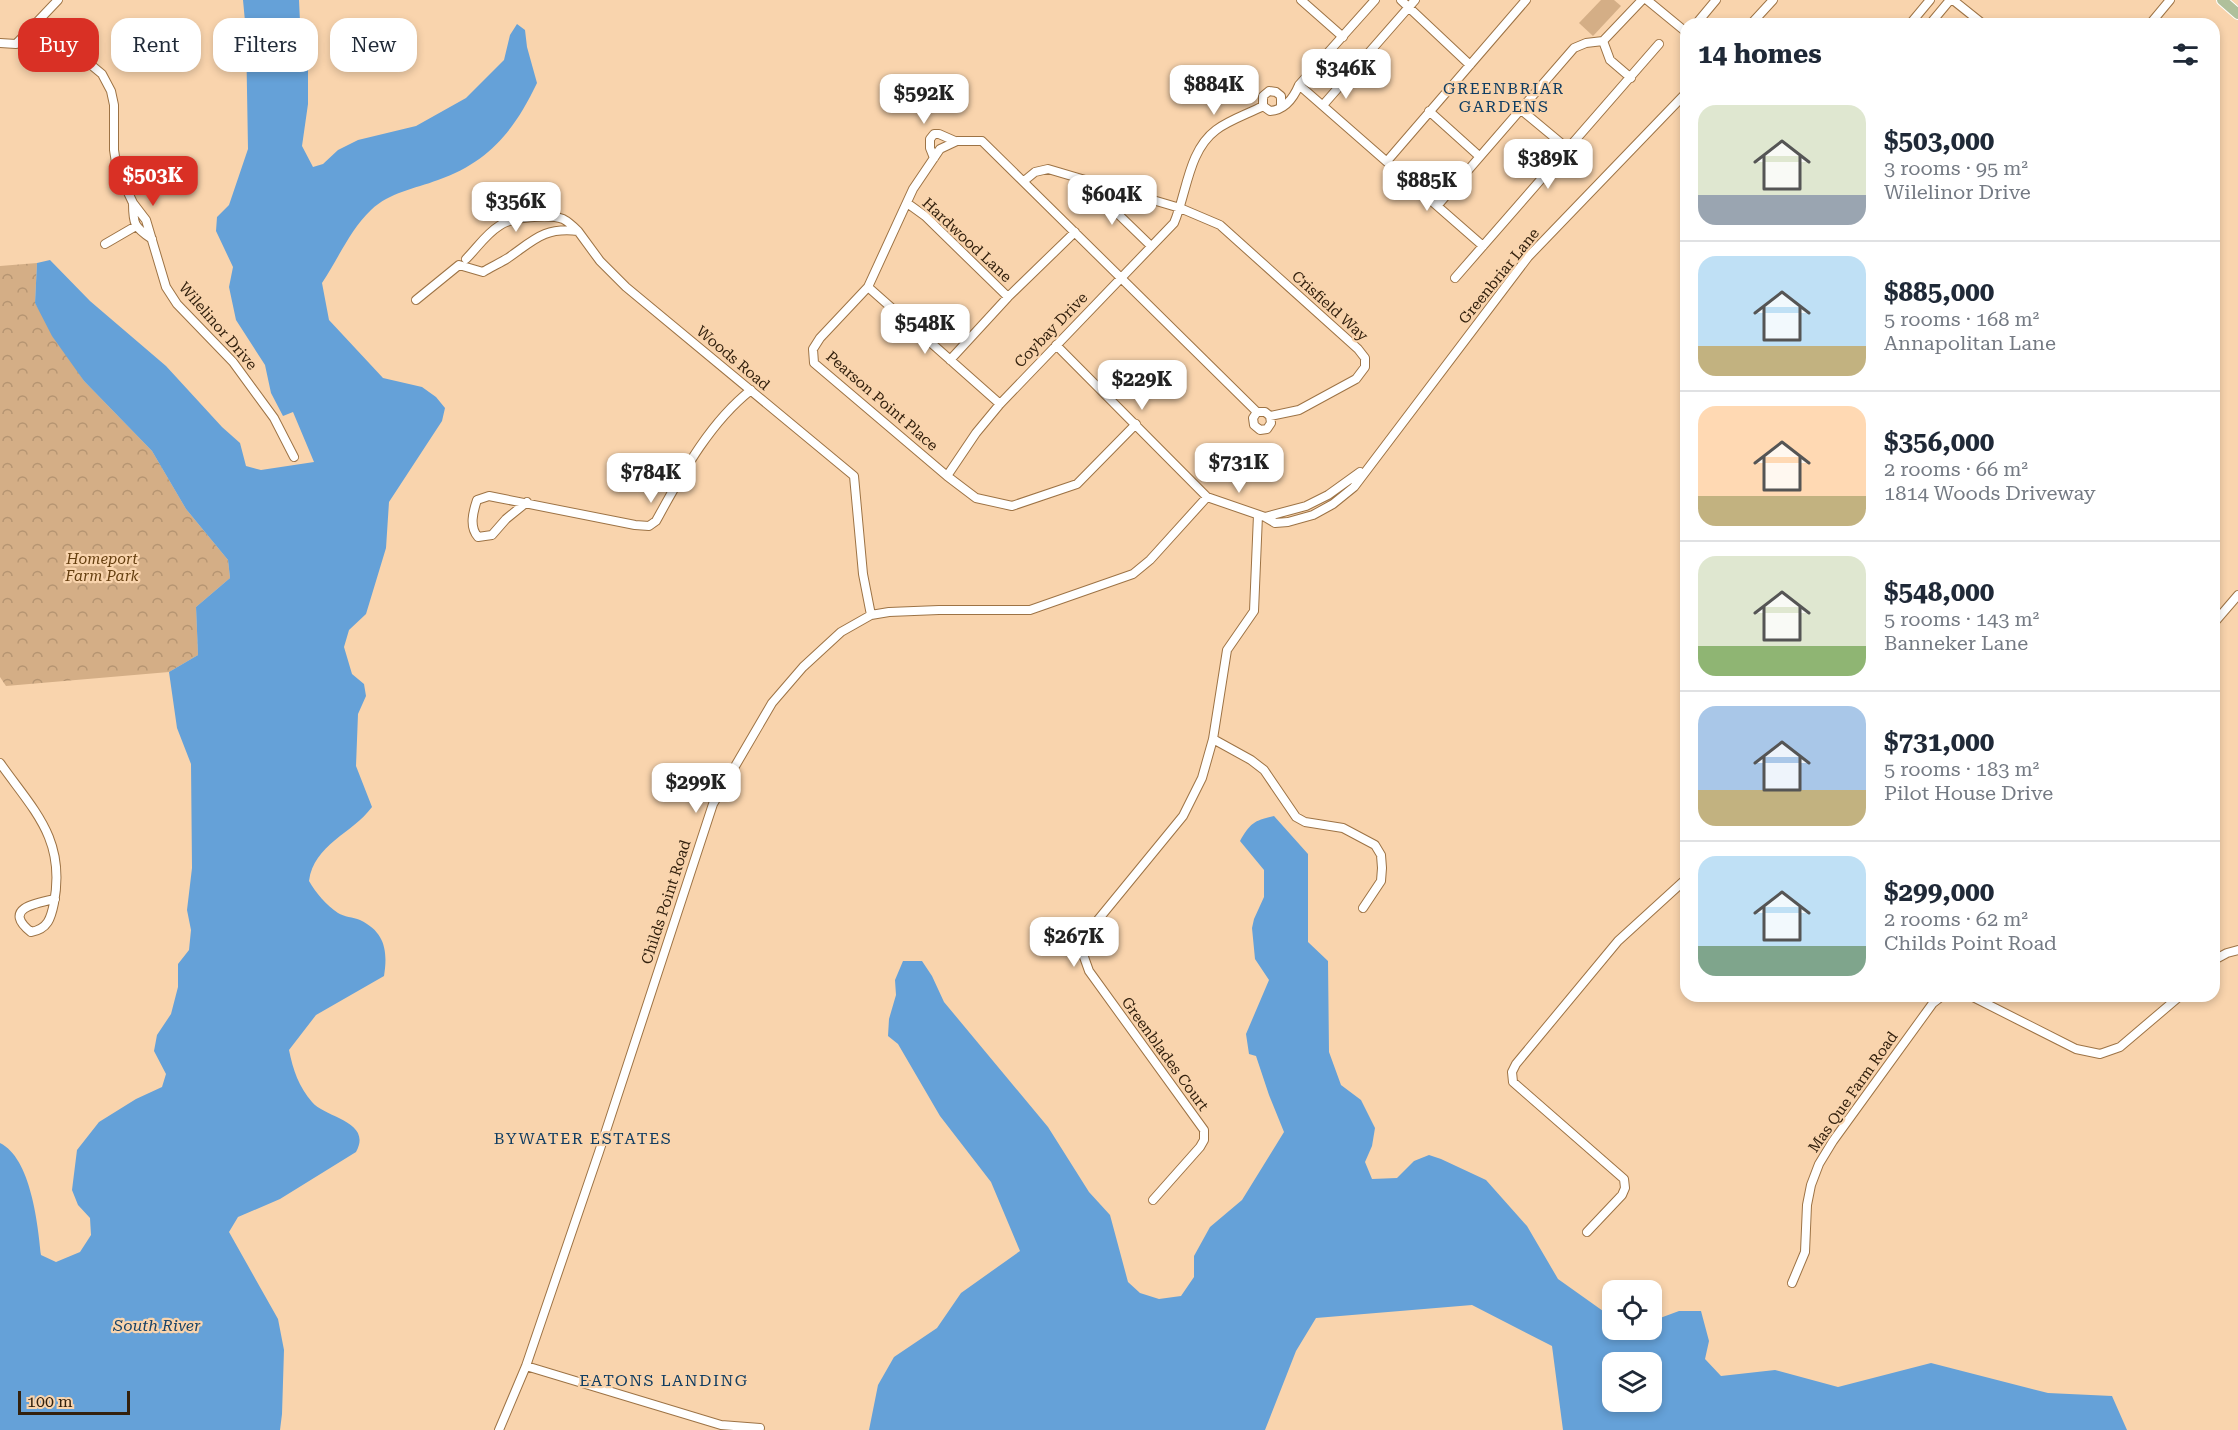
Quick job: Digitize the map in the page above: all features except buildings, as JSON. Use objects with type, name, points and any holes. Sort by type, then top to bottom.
[{"type":"main road","points":[[2222,0],[2238,15]]},
{"type":"street","points":[[41,18],[58,0]]},
{"type":"street","points":[[1301,0],[1343,37]]},
{"type":"street","points":[[1281,101],[1276,92],[1266,93],[1262,99],[1267,111],[1274,111],[1281,101],[1293,99],[1299,84],[1375,0]]},
{"type":"street","points":[[1401,0],[1412,3],[1470,64]]},
{"type":"street","points":[[1388,160],[1526,0]]},
{"type":"street","points":[[1438,205],[1574,48],[1586,43],[1603,41],[1642,0]]},
{"type":"street","points":[[1647,0],[1680,27]]},
{"type":"street","points":[[1701,18],[1716,0]]},
{"type":"street","points":[[1756,18],[1773,0]]},
{"type":"street","points":[[1915,18],[1930,0]]},
{"type":"street","points":[[1936,18],[1952,0],[1975,18]]},
{"type":"street","points":[[2155,18],[2170,0]]},
{"type":"street","points":[[1324,105],[1412,3]]},
{"type":"street","points":[[1603,41],[1610,60],[1631,78]]},
{"type":"street","points":[[0,42],[16,44],[18,42]]},
{"type":"street","points":[[1455,278],[1659,44]]},
{"type":"street","name":"Wilelinor Drive","points":[[99,72],[111,91],[114,105],[114,150],[117,169],[133,203],[146,219],[166,287],[177,304],[233,362],[274,418],[294,457]]},
{"type":"street","points":[[1299,84],[1483,246]]},
{"type":"street","name":"Greenbriar Lane","points":[[1262,516],[1306,506],[1328,495],[1372,462],[1528,257],[1680,99]]},
{"type":"street","name":"Coybay Drive","points":[[947,476],[976,433],[1000,404],[1174,223],[1193,160],[1202,144],[1216,129],[1263,106]]},
{"type":"street","points":[[1520,109],[1567,148]]},
{"type":"street","points":[[1429,111],[1479,156]]},
{"type":"street","points":[[934,158],[930,148],[930,139],[934,134],[955,141],[982,141],[1120,278]]},
{"type":"street","name":"Pearson Point Place","points":[[947,476],[814,363],[813,349],[819,338],[868,287],[913,189],[940,149],[955,141]]},
{"type":"street","points":[[1024,182],[1035,172],[1048,169],[1180,208]]},
{"type":"street","points":[[1114,189],[1114,207],[1118,214],[1151,246]]},
{"type":"street","name":"Wilelinor Drive","points":[[133,203],[133,222],[136,226]]},
{"type":"street","name":"Hardwood Lane","points":[[907,203],[925,216],[1008,297]]},
{"type":"street","name":"Crisfield Way","points":[[1180,208],[1220,225],[1358,349],[1365,358],[1365,367],[1356,379],[1299,410],[1270,416]]},
{"type":"street","points":[[466,259],[495,229],[510,220],[548,217],[562,219],[578,231]]},
{"type":"street","points":[[105,244],[136,226],[152,238]]},
{"type":"street","points":[[416,300],[459,265],[483,272],[548,231],[578,231]]},
{"type":"street","name":"Woods Road","points":[[578,231],[600,261],[626,287],[854,476],[863,574],[871,615]]},
{"type":"street","points":[[950,360],[1008,297],[1075,232]]},
{"type":"street","name":"Crisfield Way","points":[[1120,278],[1257,412],[1265,412],[1270,416],[1271,423],[1267,429],[1260,430],[1254,425],[1253,418],[1257,412]]},
{"type":"street","points":[[868,287],[1000,404]]},
{"type":"street","points":[[1056,345],[1207,497],[1262,516],[1254,611],[1227,650],[1213,739],[1264,770],[1296,817],[1305,822],[1343,828],[1375,845],[1381,855],[1383,868],[1381,880],[1363,908]]},
{"type":"street","points":[[527,502],[506,519],[492,535],[478,537],[475,534],[472,521],[477,500],[489,496],[527,502],[635,525],[649,526],[656,521],[703,443],[732,405],[751,390]]},
{"type":"street","points":[[947,476],[976,498],[1012,506],[1077,484],[1136,424]]},
{"type":"street","name":"Childs Point Road","points":[[499,1430],[526,1366],[713,804],[772,703],[803,667],[841,632],[871,615],[939,610],[1030,610],[1133,574],[1150,560],[1207,497]]},
{"type":"street","points":[[2220,616],[2238,595]]},
{"type":"street","name":"Greenblades Court","points":[[1153,1200],[1200,1147],[1204,1140],[1204,1130],[1089,971],[1079,943],[1183,816],[1202,778],[1213,739]]},
{"type":"street","points":[[0,763],[49,835],[56,855],[55,899],[47,924],[39,931],[31,932],[21,924],[20,916],[29,904],[55,899]]},
{"type":"street","points":[[1587,1232],[1622,1195],[1625,1188],[1624,1179],[1513,1082],[1512,1072],[1516,1064],[1618,941],[1680,884]]},
{"type":"street","points":[[2220,957],[2238,950]]},
{"type":"street","name":"Mas Que Farm Road","points":[[1792,1283],[1805,1252],[1807,1204],[1819,1164],[1877,1078],[1933,1002]]},
{"type":"street","points":[[1983,1002],[2084,1053],[2100,1054],[2120,1047],[2173,1002]]},
{"type":"street","points":[[526,1366],[720,1427],[760,1428]]},
{"type":"green space","points":[[1601,0],[1614,0],[1621,6],[1593,36],[1579,23]]},
{"type":"green space","name":"Homeport Farm Park","points":[[37,263],[35,303],[84,381],[152,451],[186,509],[228,560],[230,578],[196,607],[198,655],[169,672],[6,686],[0,677],[0,266]]},
{"type":"water","name":"South River","points":[[243,0],[299,0],[300,18],[245,18]]},
{"type":"water","name":"South River","points":[[517,24],[525,30],[527,47],[537,83],[509,130],[498,143],[472,164],[456,173],[394,195],[378,204],[350,236],[322,283],[329,320],[383,378],[422,387],[436,397],[445,408],[442,421],[389,502],[386,548],[366,614],[349,630],[344,647],[352,674],[364,684],[366,696],[358,714],[356,766],[372,807],[326,848],[312,868],[309,881],[322,899],[334,910],[360,920],[380,936],[385,950],[384,976],[316,1015],[289,1050],[297,1078],[307,1096],[318,1107],[353,1127],[358,1133],[360,1142],[356,1152],[280,1199],[238,1217],[229,1232],[278,1319],[284,1350],[280,1430],[0,1430],[0,1143],[11,1151],[26,1177],[35,1210],[41,1255],[56,1262],[80,1252],[91,1235],[90,1218],[78,1205],[72,1190],[77,1150],[99,1122],[136,1099],[162,1087],[166,1074],[154,1051],[157,1035],[171,1014],[178,987],[178,964],[189,950],[191,930],[187,910],[192,868],[191,764],[177,728],[169,672],[198,655],[196,607],[230,578],[228,560],[186,509],[152,451],[84,381],[52,336],[35,303],[37,263],[50,260],[90,301],[166,366],[222,427],[240,443],[246,466],[261,470],[314,462],[293,412],[283,416],[271,393],[265,365],[236,320],[229,287],[233,267],[216,231],[217,217],[229,205],[248,149],[247,72],[308,72],[308,104],[302,146],[313,167],[323,164],[338,150],[358,140],[416,126],[466,98],[504,60],[510,35]]},
{"type":"water","points":[[1274,816],[1308,854],[1308,942],[1328,961],[1329,1052],[1341,1085],[1361,1100],[1375,1128],[1372,1146],[1365,1162],[1372,1179],[1397,1178],[1414,1161],[1429,1155],[1486,1180],[1527,1226],[1558,1279],[1602,1310],[1602,1340],[1662,1340],[1662,1317],[1679,1311],[1701,1311],[1709,1341],[1705,1359],[1721,1376],[1775,1370],[1838,1387],[1931,1363],[2048,1393],[2112,1396],[2127,1430],[1563,1430],[1552,1346],[1472,1305],[1316,1318],[1296,1351],[1265,1430],[869,1430],[878,1385],[894,1357],[937,1328],[961,1293],[1020,1251],[991,1182],[940,1116],[898,1044],[888,1036],[889,1019],[896,995],[895,980],[903,961],[922,961],[944,1002],[1048,1127],[1089,1192],[1110,1215],[1128,1282],[1140,1293],[1159,1299],[1181,1296],[1194,1277],[1194,1256],[1210,1227],[1242,1200],[1284,1132],[1256,1056],[1249,1054],[1246,1034],[1269,980],[1255,959],[1252,928],[1264,897],[1264,870],[1240,841],[1247,830],[1258,821]]},
{"type":"district","name":"GREENBRIAR GARDENS","points":[[1504,97]]},
{"type":"district","name":"BYWATER ESTATES","points":[[583,1138]]},
{"type":"district","name":"EATONS LANDING","points":[[664,1380]]}]
